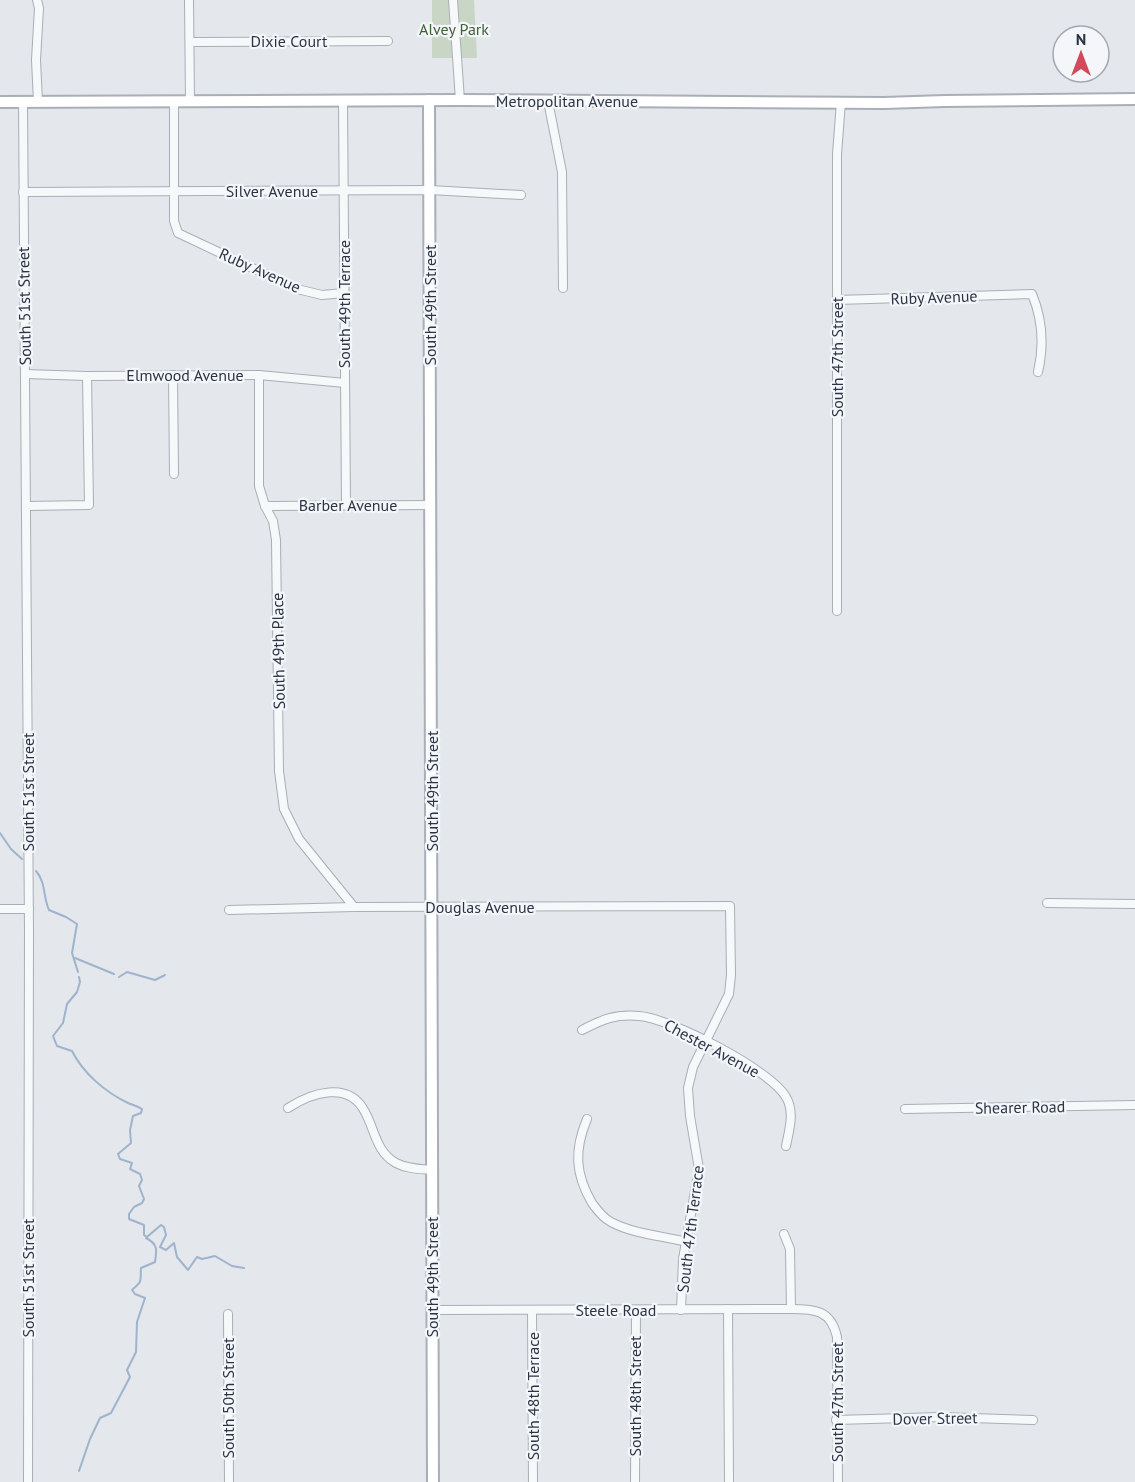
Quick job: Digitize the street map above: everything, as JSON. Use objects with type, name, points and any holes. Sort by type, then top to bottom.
[{"type":"street","points":[[36,0],[39,8],[36,60],[38,102]]},
{"type":"street","points":[[189,0],[190,101]]},
{"type":"street","points":[[453,0],[460,100]]},
{"type":"street","name":"Dixie Court","points":[[190,42],[388,41]]},
{"type":"street","name":"Metropolitan Avenue","points":[[0,102],[460,100],[884,103],[945,100],[1135,99]]},
{"type":"street","name":"South 49th Street","points":[[429,100],[433,1482]]},
{"type":"street","points":[[548,101],[562,172],[563,288]]},
{"type":"street","name":"South 51st Street","points":[[23,102],[29,909],[28,1482]]},
{"type":"street","name":"South 49th Terrace","points":[[343,102],[346,505]]},
{"type":"street","name":"South 47th Street","points":[[837,611],[837,154],[841,102]]},
{"type":"street","points":[[174,103],[174,191]]},
{"type":"street","name":"Silver Avenue","points":[[23,192],[430,190],[521,195]]},
{"type":"street","name":"Ruby Avenue","points":[[174,191],[174,222],[178,233],[297,289],[322,295],[344,293]]},
{"type":"street","name":"Ruby Avenue","points":[[837,300],[1032,294],[1040,318],[1041,359],[1038,372]]},
{"type":"street","name":"Elmwood Avenue","points":[[25,374],[259,375],[345,383]]},
{"type":"street","points":[[173,375],[174,474]]},
{"type":"street","name":"South 49th Place","points":[[259,375],[259,486],[265,506],[273,521],[276,540],[279,771],[284,809],[299,839],[354,907]]},
{"type":"street","points":[[27,506],[88,505],[87,376]]},
{"type":"street","name":"Barber Avenue","points":[[265,506],[431,505]]},
{"type":"street","points":[[1047,903],[1135,904]]},
{"type":"street","name":"Douglas Avenue","points":[[229,910],[354,907],[730,906]]},
{"type":"street","name":"South 47th Terrace","points":[[681,1310],[683,1259],[699,1169],[688,1088],[693,1067],[729,994],[730,906]]},
{"type":"street","points":[[0,909],[29,909]]},
{"type":"street","name":"Chester Avenue","points":[[582,1030],[602,1019],[614,1016],[640,1016],[670,1024],[706,1041],[762,1073],[788,1099],[791,1125],[786,1146]]},
{"type":"street","points":[[288,1108],[304,1098],[319,1094],[337,1092],[351,1097],[365,1111],[378,1146],[387,1156],[395,1163],[405,1167],[432,1170]]},
{"type":"street","name":"Shearer Road","points":[[905,1109],[1135,1105]]},
{"type":"street","points":[[587,1119],[582,1132],[578,1174],[598,1212],[611,1222],[634,1230],[687,1242]]},
{"type":"street","points":[[784,1234],[790,1249],[791,1309]]},
{"type":"street","points":[[728,1309],[729,1482]]},
{"type":"street","name":"Steele Road","points":[[432,1310],[809,1309],[819,1312],[832,1322]]},
{"type":"street","name":"South 48th Terrace","points":[[532,1310],[533,1482]]},
{"type":"street","name":"South 48th Street","points":[[635,1482],[636,1310]]},
{"type":"street","name":"South 50th Street","points":[[228,1314],[229,1482]]},
{"type":"street","name":"South 47th Street","points":[[832,1322],[837,1337],[838,1482]]},
{"type":"street","name":"Dover Street","points":[[836,1420],[941,1417],[1033,1420]]},
{"type":"green space","name":"Alvey Park","points":[[432,0],[474,0],[477,58],[432,58]]},
{"type":"waterway","points":[[0,833],[11,849],[22,859]]},
{"type":"waterway","points":[[36,871],[41,880],[49,910],[77,924],[72,953],[78,972]]},
{"type":"waterway","points":[[75,958],[114,974]]},
{"type":"waterway","points":[[119,977],[127,972],[155,980],[165,975]]},
{"type":"waterway","points":[[79,977],[77,992],[67,1004],[63,1023],[53,1036],[57,1046],[72,1051],[82,1067],[103,1088],[119,1099],[142,1109],[141,1113],[133,1116],[130,1130],[131,1143],[118,1154],[120,1159],[132,1163],[130,1169],[140,1174],[142,1180],[139,1186],[144,1199],[142,1203],[134,1207],[129,1214],[129,1219],[144,1225],[144,1235],[147,1237],[161,1225],[164,1227],[166,1235],[160,1247],[166,1250],[174,1243],[177,1257],[188,1270],[197,1257],[202,1259],[215,1256],[232,1266],[244,1268]]},
{"type":"waterway","points":[[79,1471],[100,1418],[111,1413],[130,1377],[127,1370],[136,1352],[137,1322],[145,1298],[135,1294],[132,1290],[140,1281],[141,1268],[155,1262],[156,1254],[155,1245],[146,1238]]}]
